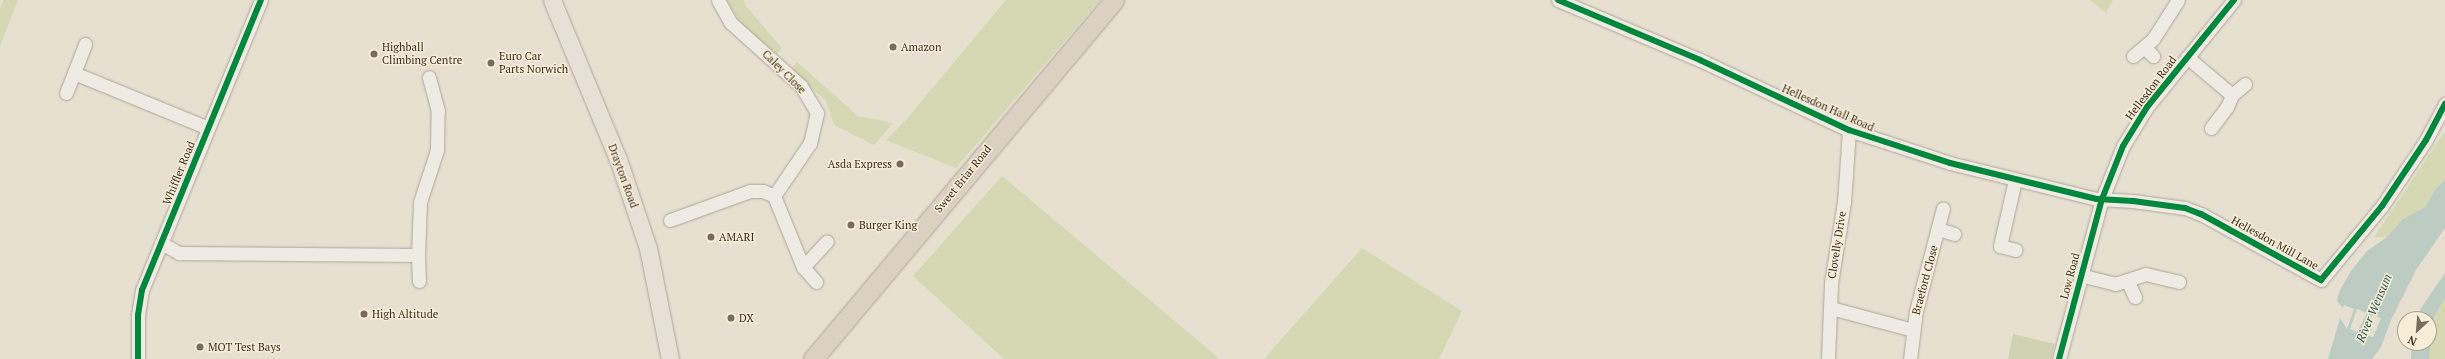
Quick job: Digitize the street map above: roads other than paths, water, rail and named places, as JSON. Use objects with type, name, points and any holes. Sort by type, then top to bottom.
[{"type":"highway","name":"Sweet Briar Road","points":[[813,359],[1114,0]]},
{"type":"main road","name":"Drayton Road","points":[[552,0],[618,159],[648,248],[670,359]]},
{"type":"street","name":"Whiffler Road","points":[[138,359],[138,315],[142,290],[261,0]]},
{"type":"street","name":"Caley Close","points":[[718,0],[730,23],[801,86],[816,113],[810,143],[774,196]]},
{"type":"street","name":"Hellesdon Hall Road","points":[[1558,0],[1700,60],[1849,130],[1908,151],[2015,180],[2102,199]]},
{"type":"street","points":[[2132,56],[2148,51],[2153,39],[2178,0]]},
{"type":"street","name":"Hellesdon Road","points":[[2102,199],[2134,125],[2234,0]]},
{"type":"street","points":[[66,93],[85,44]]},
{"type":"street","points":[[2187,57],[2232,95]]},
{"type":"street","points":[[74,73],[208,128]]},
{"type":"street","points":[[418,281],[420,202],[437,150],[438,111],[428,77]]},
{"type":"street","points":[[2211,128],[2227,107],[2232,95],[2245,84]]},
{"type":"street","name":"Hellesdon Mill Lane","points":[[2102,199],[2185,208],[2201,214],[2321,280],[2382,206],[2426,140],[2445,104]]},
{"type":"street","name":"Clovelly Drive","points":[[1828,359],[1831,283],[1844,202],[1849,130]]},
{"type":"street","points":[[2015,180],[2000,246],[2016,250]]},
{"type":"street","points":[[670,220],[750,191],[763,191],[774,196],[803,267],[816,282]]},
{"type":"street","name":"Low Road","points":[[2059,359],[2080,275],[2102,199]]},
{"type":"street","name":"Braeford Close","points":[[1910,359],[1913,330],[1943,208]]},
{"type":"street","points":[[1938,229],[1954,234]]},
{"type":"street","points":[[803,267],[827,241]]},
{"type":"street","points":[[161,243],[179,253],[418,255]]},
{"type":"street","points":[[2080,275],[2115,284],[2145,274],[2178,282]]},
{"type":"street","points":[[2127,280],[2135,297]]},
{"type":"street","name":"Braeford Close","points":[[1831,308],[1913,330]]},
{"type":"water","name":"River Wensum","points":[[2445,180],[2445,228],[2416,270],[2391,320],[2381,347],[2372,359],[2328,359],[2340,318],[2347,329],[2354,309],[2344,305],[2343,308],[2337,301],[2339,292],[2351,271],[2367,251],[2387,237],[2402,220],[2425,207],[2436,188]],"holes":[[[2357,309],[2367,313],[2357,332],[2350,329]],[[2372,315],[2381,318],[2373,337],[2366,335]]]},
{"type":"water","points":[[2445,273],[2445,298],[2437,312],[2420,311]]},
{"type":"water","points":[[2412,351],[2430,351],[2429,359],[2411,359]]},
{"type":"place","name":"Amazon","points":[[893,47]]},
{"type":"place","name":"Highball Climbing Centre","points":[[374,54]]},
{"type":"place","name":"Euro Car Parts Norwich","points":[[491,63]]},
{"type":"place","name":"Asda Express","points":[[900,164]]},
{"type":"place","name":"Burger King","points":[[851,225]]},
{"type":"place","name":"AMARI","points":[[711,237]]},
{"type":"place","name":"High Altitude","points":[[364,314]]},
{"type":"place","name":"DX","points":[[731,318]]},
{"type":"place","name":"MOT Test Bays","points":[[200,347]]}]
